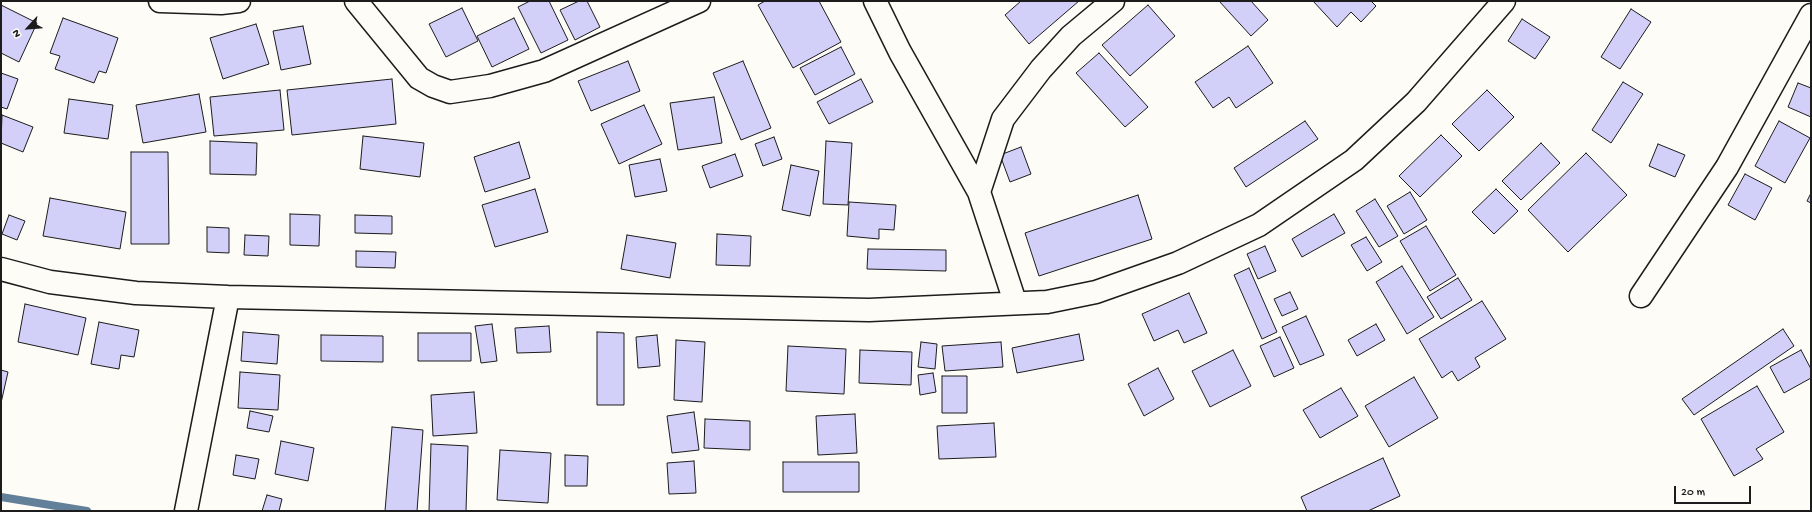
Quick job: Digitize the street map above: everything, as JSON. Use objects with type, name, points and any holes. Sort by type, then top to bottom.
[{"type":"street","points":[[160,1],[221,3],[239,1]]},
{"type":"street","points":[[356,1],[419,78],[433,86],[450,92],[490,86],[544,71],[699,1]]},
{"type":"street","points":[[875,1],[900,52],[979,192],[1015,302]]},
{"type":"street","points":[[979,192],[1003,119],[1041,69],[1071,36],[1113,1]]},
{"type":"street","points":[[1,269],[50,282],[136,293],[228,297],[869,310],[1015,302],[1047,302],[1096,292],[1178,262],[1259,225],[1354,160],[1416,102],[1504,1]]},
{"type":"street","points":[[1641,296],[1727,167],[1811,15]]},
{"type":"street","points":[[186,511],[228,297]]},
{"type":"building","points":[[530,1],[549,1],[568,40],[541,53],[518,7]]},
{"type":"building","points":[[579,1],[587,1],[600,27],[575,40],[560,10]]},
{"type":"building","points":[[765,1],[819,1],[841,42],[793,68],[758,5]]},
{"type":"building","points":[[1021,1],[1079,1],[1029,44],[1005,15]]},
{"type":"building","points":[[1219,1],[1251,1],[1268,20],[1251,36]]},
{"type":"building","points":[[1313,1],[1371,1],[1376,6],[1361,22],[1351,12],[1337,27]]},
{"type":"building","points":[[1,5],[37,23],[19,62],[1,53]]},
{"type":"building","points":[[1148,5],[1175,36],[1130,76],[1102,45]]},
{"type":"building","points":[[462,8],[478,41],[446,57],[429,24]]},
{"type":"building","points":[[1631,9],[1651,22],[1620,69],[1601,57]]},
{"type":"building","points":[[63,18],[118,38],[106,73],[99,71],[94,83],[55,69],[60,56],[50,53]]},
{"type":"building","points":[[514,18],[529,49],[492,67],[477,36]]},
{"type":"building","points":[[1522,19],[1550,37],[1535,59],[1508,41]]},
{"type":"building","points":[[256,24],[269,64],[223,79],[210,38]]},
{"type":"building","points":[[303,26],[311,64],[281,70],[273,31]]},
{"type":"building","points":[[1248,46],[1273,83],[1236,108],[1229,97],[1213,108],[1195,82]]},
{"type":"building","points":[[841,47],[855,74],[815,95],[800,68]]},
{"type":"building","points":[[1099,53],[1148,107],[1125,127],[1076,73]]},
{"type":"building","points":[[628,61],[640,91],[591,111],[578,81]]},
{"type":"building","points":[[743,61],[771,128],[741,140],[713,73]]},
{"type":"building","points":[[1,73],[18,79],[7,109],[1,107]]},
{"type":"building","points":[[392,79],[396,124],[292,135],[287,90]]},
{"type":"building","points":[[861,79],[873,102],[829,124],[817,102]]},
{"type":"building","points":[[1623,82],[1643,94],[1611,143],[1592,130]]},
{"type":"building","points":[[1798,83],[1811,88],[1811,117],[1788,107]]},
{"type":"building","points":[[280,90],[284,130],[214,136],[210,97]]},
{"type":"building","points":[[1487,90],[1514,117],[1479,151],[1452,124]]},
{"type":"building","points":[[199,94],[206,132],[143,143],[136,105]]},
{"type":"building","points":[[714,97],[722,143],[678,150],[670,103]]},
{"type":"building","points":[[69,99],[113,105],[108,139],[64,133]]},
{"type":"building","points":[[644,105],[662,144],[619,164],[601,124]]},
{"type":"building","points":[[2,115],[33,127],[23,152],[1,143]]},
{"type":"building","points":[[1305,121],[1318,139],[1246,187],[1234,168]]},
{"type":"building","points":[[1779,121],[1810,138],[1785,183],[1755,166]]},
{"type":"building","points":[[1441,135],[1462,156],[1420,197],[1399,176]]},
{"type":"building","points":[[363,136],[424,143],[420,177],[360,169]]},
{"type":"building","points":[[774,137],[782,159],[763,166],[755,144]]},
{"type":"building","points":[[210,141],[257,143],[256,175],[210,174]]},
{"type":"building","points":[[826,141],[852,143],[848,205],[823,204]]},
{"type":"building","points":[[519,142],[530,178],[485,192],[474,157]]},
{"type":"building","points":[[1541,143],[1560,163],[1521,200],[1502,181]]},
{"type":"building","points":[[1658,144],[1685,155],[1675,177],[1649,166]]},
{"type":"building","points":[[1021,147],[1031,174],[1010,182],[1000,155]]},
{"type":"building","points":[[131,152],[168,152],[169,244],[131,244]]},
{"type":"building","points":[[1586,153],[1627,195],[1568,252],[1528,210]]},
{"type":"building","points":[[735,154],[743,176],[710,188],[702,166]]},
{"type":"building","points":[[660,159],[667,191],[635,197],[629,165]]},
{"type":"building","points":[[791,165],[819,171],[810,216],[782,210]]},
{"type":"building","points":[[1745,174],[1772,188],[1755,220],[1728,205]]},
{"type":"building","points":[[535,189],[548,232],[495,247],[482,205]]},
{"type":"building","points":[[1496,189],[1518,211],[1494,234],[1472,212]]},
{"type":"building","points":[[1410,192],[1427,220],[1404,234],[1387,206]]},
{"type":"building","points":[[1811,193],[1811,203],[1807,201]]},
{"type":"building","points":[[1138,195],[1152,239],[1039,276],[1025,233]]},
{"type":"building","points":[[50,198],[126,212],[120,249],[43,236]]},
{"type":"building","points":[[1375,199],[1398,236],[1379,247],[1356,211]]},
{"type":"building","points":[[849,202],[896,205],[894,230],[879,229],[879,239],[847,236]]},
{"type":"building","points":[[290,214],[320,215],[319,246],[290,245]]},
{"type":"building","points":[[1334,214],[1345,233],[1302,257],[1292,239]]},
{"type":"building","points":[[9,215],[25,221],[17,240],[2,234]]},
{"type":"building","points":[[355,215],[392,216],[392,234],[355,233]]},
{"type":"building","points":[[1426,226],[1456,275],[1430,291],[1400,241]]},
{"type":"building","points":[[207,227],[229,228],[229,253],[207,252]]},
{"type":"building","points":[[717,234],[751,236],[750,266],[716,265]]},
{"type":"building","points":[[245,235],[269,236],[268,256],[244,255]]},
{"type":"building","points":[[627,235],[676,243],[670,278],[621,269]]},
{"type":"building","points":[[1366,237],[1382,262],[1367,271],[1351,245]]},
{"type":"building","points":[[1265,246],[1276,271],[1258,279],[1247,254]]},
{"type":"building","points":[[868,249],[946,250],[946,271],[867,269]]},
{"type":"building","points":[[356,251],[396,252],[395,268],[356,267]]},
{"type":"building","points":[[1402,266],[1434,317],[1407,334],[1376,282]]},
{"type":"building","points":[[1249,268],[1277,332],[1262,339],[1234,275]]},
{"type":"building","points":[[1458,278],[1472,300],[1441,319],[1427,297]]},
{"type":"building","points":[[1290,292],[1298,309],[1282,316],[1274,299]]},
{"type":"building","points":[[1189,293],[1207,333],[1184,343],[1178,330],[1154,341],[1142,314]]},
{"type":"building","points":[[1482,301],[1506,339],[1475,358],[1480,367],[1458,381],[1452,371],[1442,378],[1419,339]]},
{"type":"building","points":[[25,304],[86,318],[78,355],[18,342]]},
{"type":"building","points":[[1306,316],[1324,355],[1300,365],[1282,327]]},
{"type":"building","points":[[99,322],[139,330],[134,357],[121,355],[119,369],[91,364]]},
{"type":"building","points":[[492,324],[497,361],[481,363],[475,326]]},
{"type":"building","points":[[1376,324],[1385,340],[1357,356],[1348,340]]},
{"type":"building","points":[[549,326],[551,352],[517,353],[515,328]]},
{"type":"building","points":[[1783,329],[1794,346],[1694,415],[1682,399]]},
{"type":"building","points":[[243,332],[279,335],[277,364],[241,361]]},
{"type":"building","points":[[597,332],[624,333],[624,405],[597,405]]},
{"type":"building","points":[[418,333],[471,333],[471,361],[418,361]]},
{"type":"building","points":[[1079,334],[1084,360],[1017,373],[1012,348]]},
{"type":"building","points":[[321,335],[383,336],[383,362],[321,361]]},
{"type":"building","points":[[657,335],[660,366],[638,368],[636,337]]},
{"type":"building","points":[[1280,337],[1294,368],[1274,377],[1260,346]]},
{"type":"building","points":[[676,340],[705,342],[702,402],[674,400]]},
{"type":"building","points":[[921,342],[937,344],[935,369],[918,367]]},
{"type":"building","points":[[1001,342],[1003,367],[945,371],[942,346]]},
{"type":"building","points":[[788,346],[846,349],[844,394],[786,391]]},
{"type":"building","points":[[860,350],[912,352],[911,385],[859,383]]},
{"type":"building","points":[[1233,350],[1251,386],[1210,407],[1192,371]]},
{"type":"building","points":[[1801,350],[1811,369],[1811,378],[1784,393],[1770,367]]},
{"type":"building","points":[[1158,368],[1174,399],[1144,416],[1128,384]]},
{"type":"building","points":[[1,370],[8,372],[1,403]]},
{"type":"building","points":[[240,372],[280,375],[278,410],[238,408]]},
{"type":"building","points":[[933,373],[936,392],[920,395],[918,375]]},
{"type":"building","points":[[942,376],[967,376],[967,413],[942,413]]},
{"type":"building","points":[[1414,377],[1438,418],[1389,447],[1365,406]]},
{"type":"building","points":[[1757,386],[1784,432],[1756,449],[1763,459],[1734,476],[1701,419]]},
{"type":"building","points":[[1341,388],[1358,416],[1320,438],[1303,410]]},
{"type":"building","points":[[474,392],[477,433],[433,436],[431,395]]},
{"type":"building","points":[[250,411],[273,416],[269,432],[247,428]]},
{"type":"building","points":[[694,412],[699,450],[672,453],[667,416]]},
{"type":"building","points":[[855,414],[857,453],[818,455],[816,416]]},
{"type":"building","points":[[705,419],[750,421],[750,450],[704,448]]},
{"type":"building","points":[[994,423],[996,457],[939,459],[937,426]]},
{"type":"building","points":[[392,427],[423,430],[417,511],[385,511]]},
{"type":"building","points":[[281,441],[314,448],[308,481],[275,474]]},
{"type":"building","points":[[431,444],[468,446],[466,511],[429,511]]},
{"type":"building","points":[[500,450],[551,453],[548,503],[497,500]]},
{"type":"building","points":[[236,455],[259,459],[255,479],[233,475]]},
{"type":"building","points":[[565,455],[588,456],[587,486],[565,486]]},
{"type":"building","points":[[1383,458],[1400,496],[1368,511],[1307,511],[1301,497]]},
{"type":"building","points":[[694,461],[696,493],[669,494],[667,463]]},
{"type":"building","points":[[783,462],[859,462],[859,492],[783,492]]},
{"type":"building","points":[[267,495],[282,499],[279,511],[262,511]]},
{"type":"waterway","points":[[1,497],[87,511]]}]
